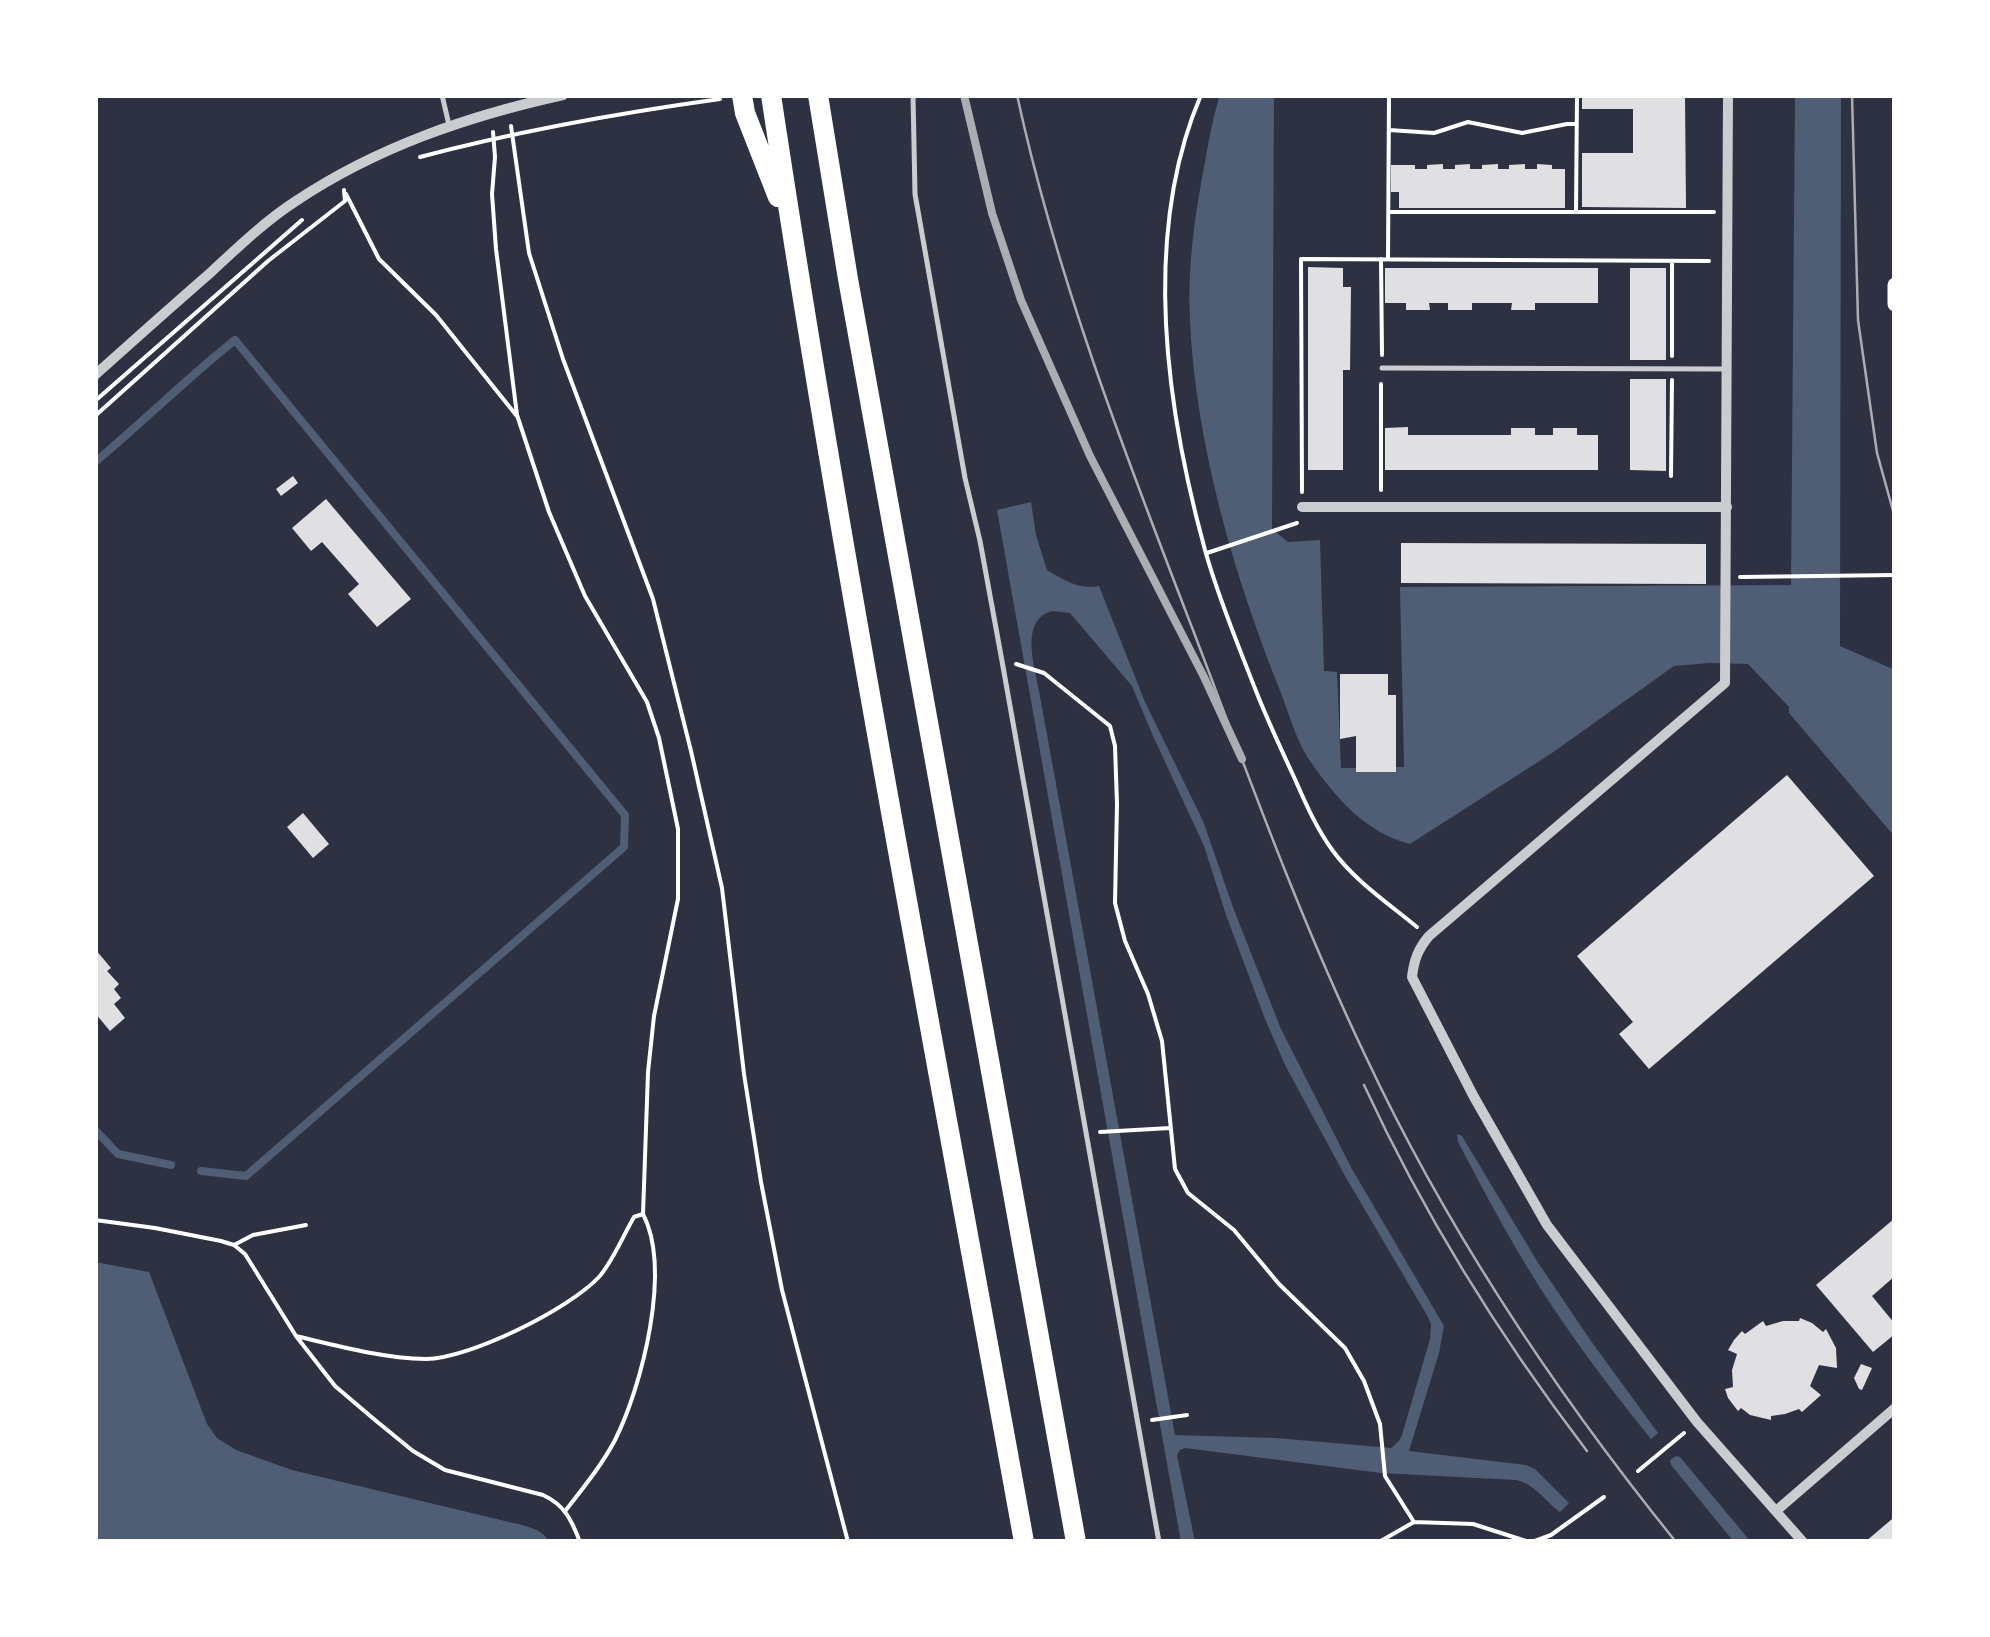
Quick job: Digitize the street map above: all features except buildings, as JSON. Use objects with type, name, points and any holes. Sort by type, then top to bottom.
[{"type":"highway","points":[[819,99],[878,448],[1076,1542]]},
{"type":"highway","points":[[738,102],[790,226]]},
{"type":"highway","points":[[772,102],[861,640],[1024,1542]]},
{"type":"main road","points":[[1895,285],[1895,304]]},
{"type":"street","points":[[95,375],[294,202],[362,162],[449,125],[563,95]]},
{"type":"street","points":[[1728,95],[1725,683],[1429,936],[1419,947],[1412,977],[1547,1225],[1697,1422],[1803,1542]]},
{"type":"street","points":[[1302,507],[1726,507]]},
{"type":"street","points":[[1776,1511],[1895,1408]]},
{"type":"lane","points":[[442,95],[449,125]]},
{"type":"lane","points":[[913,95],[916,194],[1159,1542]]},
{"type":"lane","points":[[1382,368],[1728,369]]},
{"type":"path","points":[[1201,95],[1190,122],[1172,198],[1165,254],[1166,317],[1176,408],[1206,554],[1268,723],[1314,820],[1353,875],[1429,936]]},
{"type":"path","points":[[1382,268],[1389,212],[1389,95]]},
{"type":"path","points":[[1576,212],[1577,95]]},
{"type":"path","points":[[420,157],[494,138],[656,108],[738,102]]},
{"type":"path","points":[[490,112],[496,249],[516,416],[549,512],[585,596],[646,702],[664,757],[678,828],[678,899],[654,1016],[648,1072],[643,1214],[650,1226],[655,1265],[644,1362],[614,1442],[566,1510]]},
{"type":"path","points":[[1389,130],[1434,133],[1468,122],[1522,133],[1577,124]]},
{"type":"path","points":[[512,136],[530,253],[563,359],[653,600],[692,751],[722,888],[744,1074],[764,1200],[782,1290],[848,1542]]},
{"type":"path","points":[[344,190],[379,259],[436,316],[516,416]]},
{"type":"path","points":[[330,198],[344,190]]},
{"type":"path","points":[[95,416],[268,260],[345,201],[344,190]]},
{"type":"path","points":[[1389,212],[1728,212]]},
{"type":"path","points":[[95,401],[303,219]]},
{"type":"path","points":[[1302,507],[1301,259],[1728,261]]},
{"type":"path","points":[[1206,554],[1284,528]]},
{"type":"path","points":[[1725,579],[1895,574]]},
{"type":"path","points":[[1016,664],[1044,674],[1110,726],[1115,746],[1117,804],[1115,903],[1162,1041],[1174,1169],[1188,1193],[1234,1230],[1279,1284],[1345,1348],[1364,1380],[1380,1424],[1385,1476],[1414,1522]]},
{"type":"path","points":[[1098,1132],[1170,1128]]},
{"type":"path","points":[[296,1336],[380,1354],[427,1359],[453,1356],[500,1338],[584,1291],[602,1274],[634,1217],[643,1214]]},
{"type":"path","points":[[95,1220],[234,1245],[335,1386],[413,1451],[445,1470],[556,1500],[566,1510],[580,1542]]},
{"type":"path","points":[[234,1245],[254,1235],[306,1225]]},
{"type":"path","points":[[1155,1419],[1187,1416]]},
{"type":"path","points":[[1638,1471],[1697,1422]]},
{"type":"path","points":[[1379,1542],[1414,1522],[1473,1524],[1530,1542],[1551,1535],[1604,1497]]},
{"type":"water","points":[[1220,95],[1274,95],[1272,529],[1288,542],[1320,540],[1324,671],[1337,672],[1341,768],[1404,767],[1400,587],[1791,585],[1795,95],[1841,95],[1840,646],[1895,670],[1895,837],[1789,713],[1789,707],[1748,664],[1674,666],[1552,753],[1410,844],[1378,831],[1340,799],[1295,733],[1232,554],[1208,460],[1193,366],[1189,300],[1201,181]]},
{"type":"water","points":[[1031,502],[1047,570],[1078,585],[1099,586],[1145,702],[1203,821],[1281,1029],[1352,1169],[1444,1326],[1409,1451],[1526,1465],[1569,1503],[1560,1512],[1535,1489],[1516,1480],[1381,1473],[1185,1448],[1177,1455],[1195,1542],[1181,1542],[997,510]],"holes":[[[1052,611],[1070,613],[1132,686],[1204,846],[1226,915],[1285,1065],[1431,1324],[1402,1435],[1391,1448],[1276,1438],[1175,1435],[1033,657],[1035,624]]]},
{"type":"water","points":[[1457,1134],[1462,1136],[1537,1261],[1658,1433],[1651,1439],[1541,1289],[1492,1206]]},
{"type":"water","points":[[95,1262],[149,1272],[207,1424],[217,1438],[236,1450],[292,1470],[524,1525],[549,1542],[95,1542]]},
{"type":"water","points":[[1676,1456],[1751,1542],[1734,1542],[1671,1465],[1670,1460]]},
{"type":"waterway","points":[[95,462],[235,340],[625,815],[624,847],[246,1176],[201,1171]]},
{"type":"waterway","points":[[95,1130],[118,1154],[171,1165]]},
{"type":"tram line","points":[[1017,95],[1072,299],[1118,432],[1275,844],[1341,1003],[1431,1184],[1506,1308],[1588,1427],[1676,1542]]},
{"type":"tram line","points":[[1852,95],[1858,320],[1877,453],[1895,518]]},
{"type":"tram line","points":[[1364,1085],[1465,1274],[1587,1451]]},
{"type":"railway","points":[[964,95],[992,213],[1021,300],[1090,456],[1242,759]]}]
